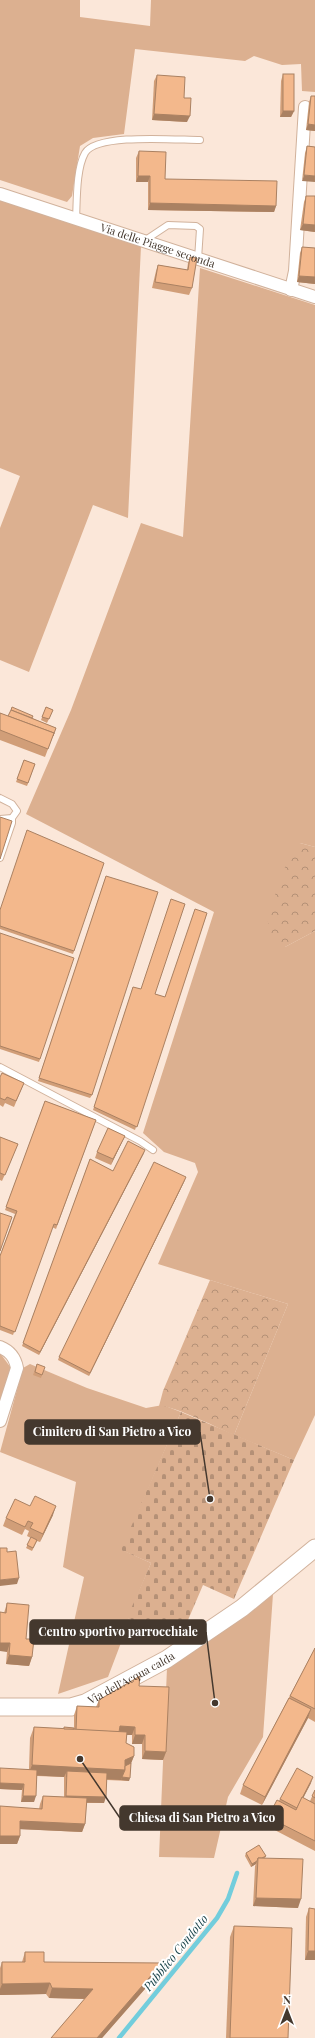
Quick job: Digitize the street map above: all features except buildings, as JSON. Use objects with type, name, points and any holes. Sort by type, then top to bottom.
[{"type":"street","points":[[291,290],[295,271],[305,107]]},
{"type":"street","name":"Via delle Piagge seconda","points":[[0,194],[315,297]]},
{"type":"street","points":[[0,1346],[9,1350],[15,1359],[17,1368],[0,1421]]},
{"type":"street","name":"Via dell'Acqua calda","points":[[3,1708],[71,1707],[85,1703],[166,1658],[242,1608],[315,1548]]},
{"type":"lane","points":[[76,219],[80,168],[85,152],[94,145],[113,140],[200,140]]},
{"type":"lane","points":[[143,241],[168,225],[196,226],[200,229],[198,259]]},
{"type":"lane","points":[[0,798],[16,808],[0,858]]},
{"type":"lane","points":[[0,819],[12,818]]},
{"type":"lane","points":[[0,1067],[140,1141],[153,1150]]},
{"type":"green space","points":[[0,0],[80,0],[80,17],[150,26],[151,0],[315,0],[315,92],[302,91],[301,64],[282,65],[254,56],[245,61],[135,49],[124,134],[93,138],[80,146],[72,196],[67,202],[0,180]]},
{"type":"green space","points":[[0,198],[141,246],[128,518],[93,505],[29,672],[0,660],[0,528],[20,476],[0,468]]},
{"type":"green space","points":[[200,268],[315,305],[315,847],[300,843],[285,947],[315,931],[315,1415],[294,1460],[234,1435],[288,1304],[158,1264],[198,1172],[195,1163],[164,1152],[143,1133],[214,912],[26,814],[71,710],[141,523],[183,537]]},
{"type":"green space","points":[[300,843],[315,847],[315,931],[285,947],[272,944],[267,917],[293,845]]},
{"type":"green space","points":[[210,1280],[288,1304],[234,1435],[174,1409],[159,1406],[163,1391]]},
{"type":"green space","points":[[0,1353],[11,1368],[0,1404]]},
{"type":"green space","points":[[30,1364],[87,1388],[146,1408],[163,1405],[181,1412],[122,1550],[151,1563],[128,1618],[130,1619],[108,1677],[58,1694],[84,1577],[63,1567],[76,1482],[0,1452],[23,1368]]},
{"type":"green space","points":[[181,1412],[294,1460],[234,1599],[203,1585],[179,1641],[127,1618],[151,1563],[121,1550]]},
{"type":"green space","points":[[273,1594],[263,1737],[228,1797],[214,1858],[159,1857],[167,1668]]},
{"type":"waterway","name":"Pubblico Condotto","points":[[119,2038],[217,1918],[228,1899],[237,1873]]},
{"type":"place","name":"Cimitero di San Pietro a Vico","points":[[210,1499]]},
{"type":"place","name":"Centro sportivo parrocchiale","points":[[215,1703]]},
{"type":"place","name":"Chiesa di San Pietro a Vico","points":[[80,1759]]}]
